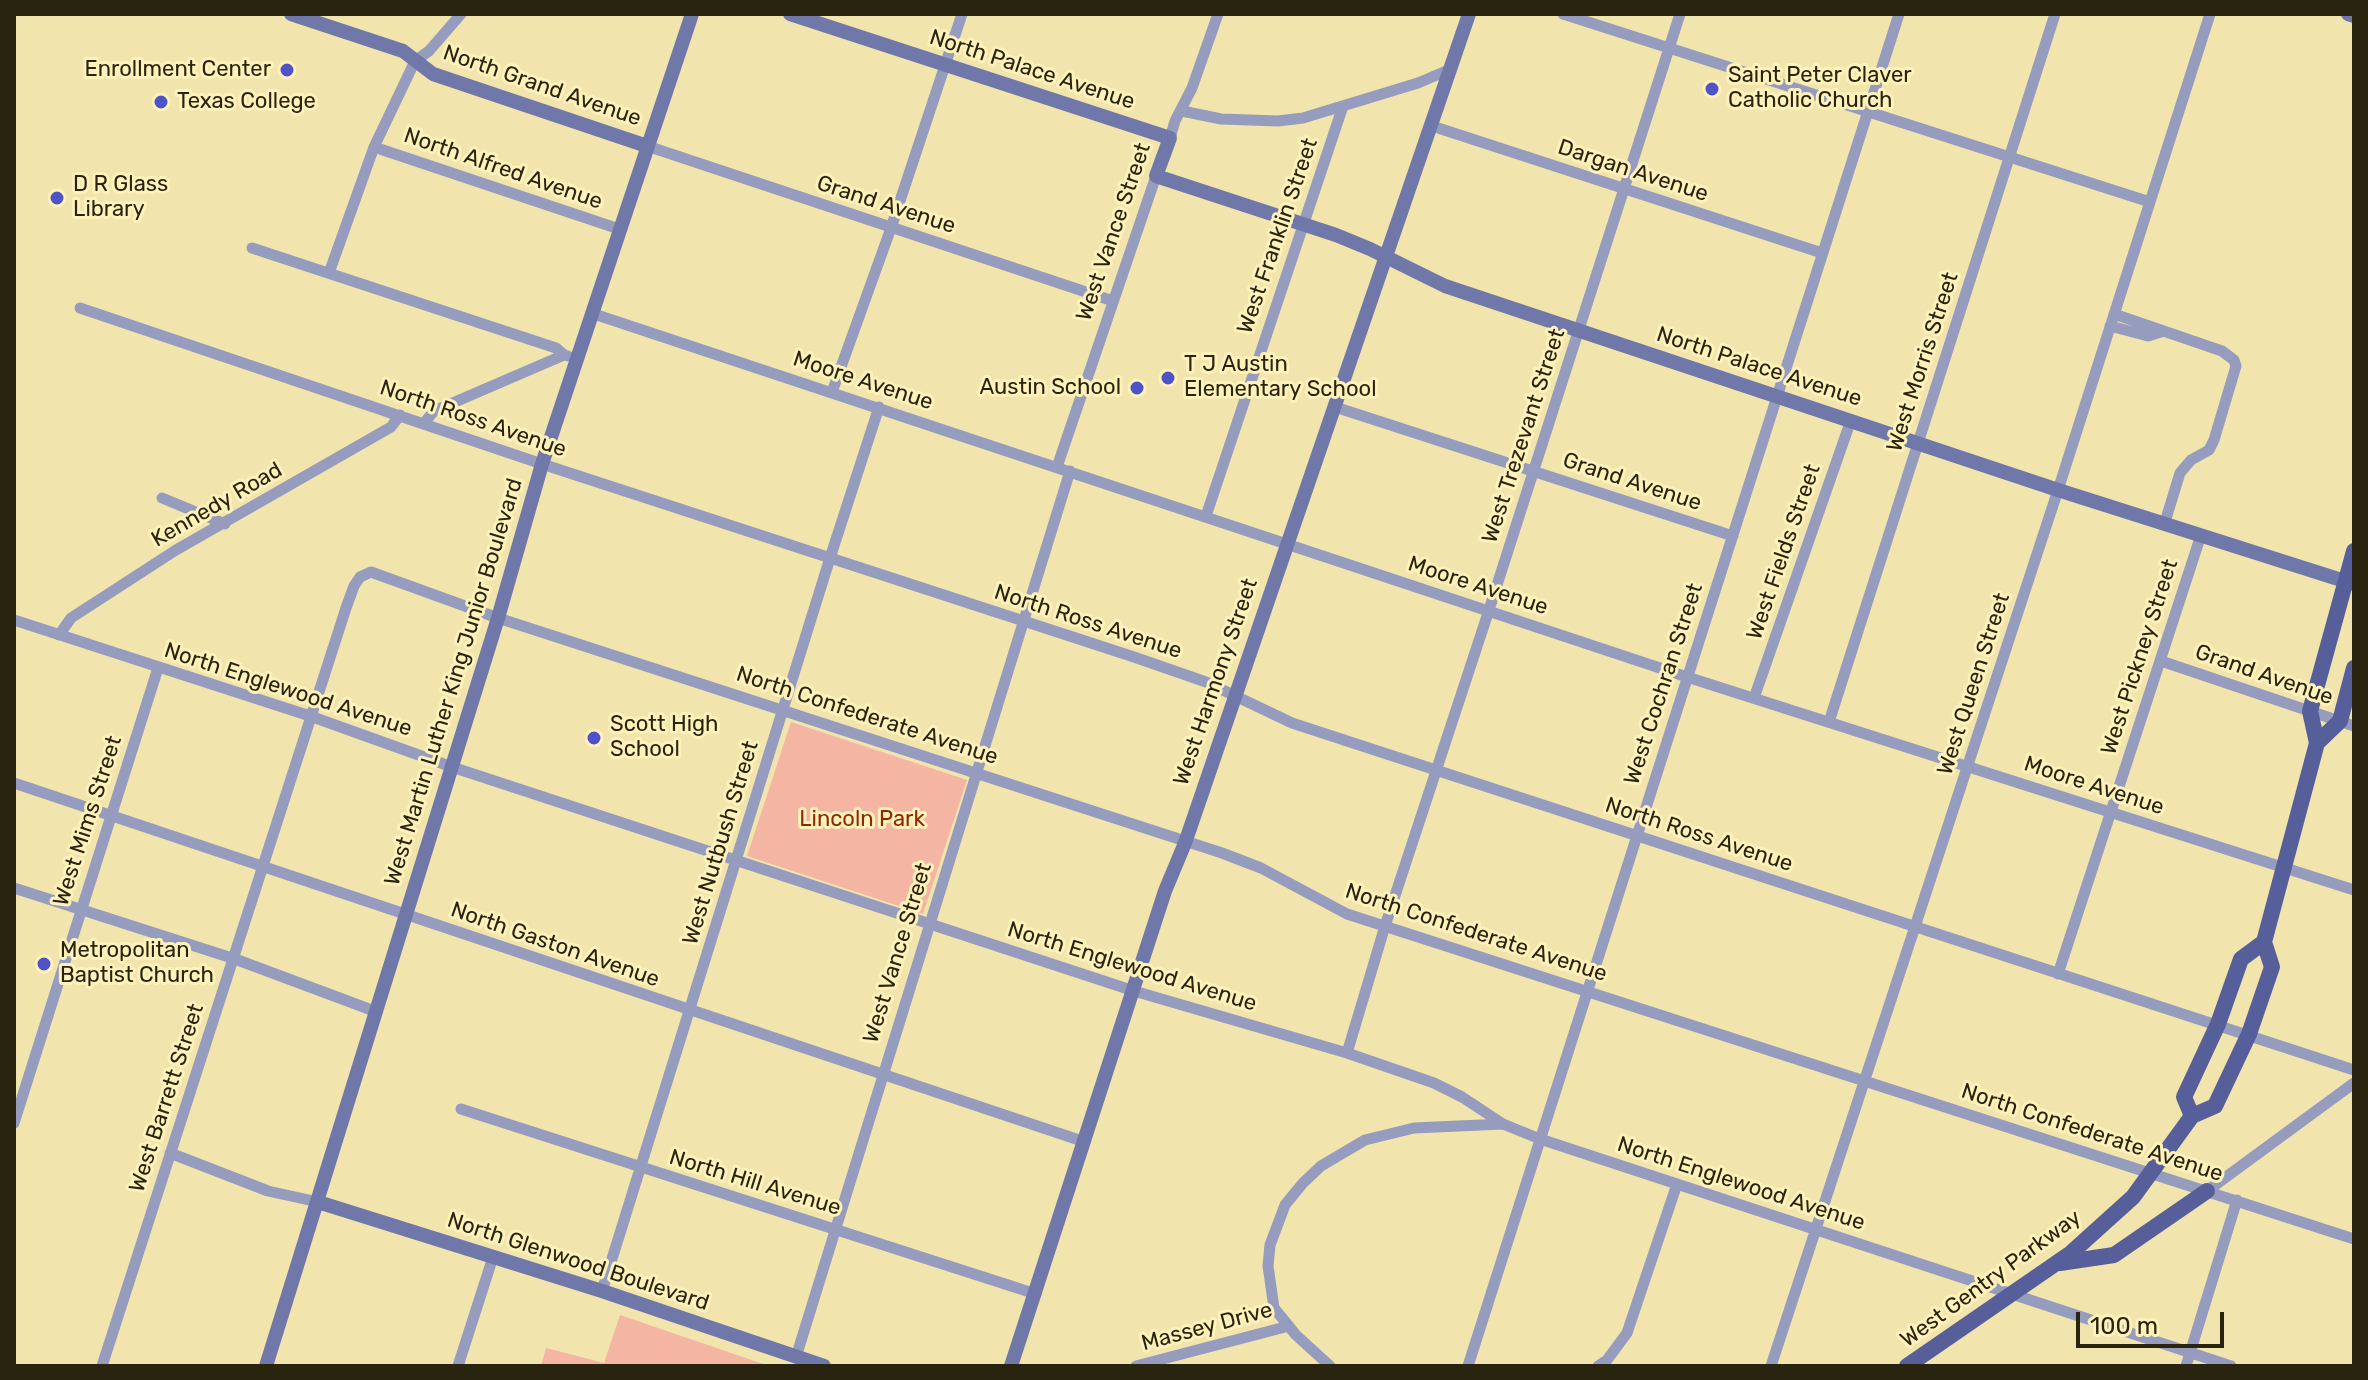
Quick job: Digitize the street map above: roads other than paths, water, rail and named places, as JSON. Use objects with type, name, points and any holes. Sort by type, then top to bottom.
[{"type":"main road","name":"West Gentry Parkway","points":[[1907,1366],[2058,1263],[2115,1216],[2152,1174],[2192,1116],[2215,1106],[2249,1034],[2272,967],[2264,942],[2317,743],[2310,711],[2349,582],[2354,551]]},
{"type":"main road","points":[[2317,743],[2347,724],[2354,668]]},
{"type":"main road","name":"West Gentry Parkway","points":[[2192,1116],[2184,1097],[2218,1024],[2241,959],[2264,942]]},
{"type":"main road","points":[[2058,1263],[2114,1255],[2207,1191]]},
{"type":"street","name":"North Grand Avenue","points":[[291,14],[403,51],[433,74],[647,146]]},
{"type":"street","points":[[329,273],[374,147],[415,61],[429,51],[461,14]]},
{"type":"street","name":"West Martin Luther King Junior Boulevard","points":[[266,1366],[498,618],[570,357],[591,313],[692,14]]},
{"type":"street","name":"North Palace Avenue","points":[[790,14],[1170,138]]},
{"type":"street","points":[[832,392],[891,228],[962,14]]},
{"type":"street","name":"West Vance Street","points":[[1057,467],[1175,121],[1182,111],[1218,14]]},
{"type":"street","name":"West Harmony Street","points":[[1011,1366],[1165,891],[1185,843],[1469,14]]},
{"type":"street","points":[[1563,14],[2150,202]]},
{"type":"street","name":"West Trezevant Street","points":[[1347,1053],[1385,926],[1680,14]]},
{"type":"street","name":"West Cochran Street","points":[[1468,1366],[1899,14]]},
{"type":"street","name":"West Morris Street","points":[[1829,722],[2055,14]]},
{"type":"street","name":"West Queen Street","points":[[1771,1366],[2058,490],[2210,14]]},
{"type":"street","points":[[1182,111],[1221,119],[1278,121],[1303,118],[1418,83],[1451,69]]},
{"type":"street","name":"West Franklin Street","points":[[1206,516],[1343,106]]},
{"type":"street","name":"Dargan Avenue","points":[[1432,126],[1822,253]]},
{"type":"street","name":"Grand Avenue","points":[[647,146],[1113,301]]},
{"type":"street","name":"North Alfred Avenue","points":[[374,147],[619,229]]},
{"type":"street","name":"North Palace Avenue","points":[[1156,176],[1305,224],[1370,249],[1445,286],[2058,490],[2349,582]]},
{"type":"street","points":[[252,248],[556,348],[570,357]]},
{"type":"street","name":"North Ross Avenue","points":[[80,308],[542,464],[1206,682],[1292,723],[2354,1070]]},
{"type":"street","name":"Moore Avenue","points":[[591,313],[1687,677],[2354,890]]},
{"type":"street","points":[[2112,320],[2152,326],[2161,332],[2222,351],[2234,360],[2236,366],[2214,440],[2209,450],[2191,460],[2180,473],[2165,522]]},
{"type":"street","points":[[424,423],[434,411],[570,357]]},
{"type":"street","name":"West Nutbush Street","points":[[602,1291],[879,407]]},
{"type":"street","name":"Grand Avenue","points":[[1335,407],[1733,536]]},
{"type":"street","name":"Kennedy Road","points":[[59,635],[71,618],[176,550],[391,427],[400,415]]},
{"type":"street","name":"West Fields Street","points":[[1754,698],[1851,420]]},
{"type":"street","name":"West Vance Street","points":[[796,1357],[1070,471]]},
{"type":"street","points":[[162,498],[225,524]]},
{"type":"street","name":"West Pickney Street","points":[[2058,974],[2201,535]]},
{"type":"street","name":"North Confederate Avenue","points":[[365,573],[371,572],[498,618],[1222,853],[1261,868],[1347,914],[2354,1239]]},
{"type":"street","name":"West Barrett Street","points":[[102,1366],[265,867],[310,716],[354,586],[365,573]]},
{"type":"street","name":"North Englewood Avenue","points":[[14,620],[310,716],[452,767],[930,925],[1134,991],[1347,1053],[1434,1083],[1503,1124],[1540,1139],[2231,1366]]},
{"type":"street","name":"Grand Avenue","points":[[2161,661],[2347,724]]},
{"type":"street","name":"West Mims Street","points":[[14,1123],[17,1104],[158,668]]},
{"type":"street","name":"North Gaston Avenue","points":[[14,783],[1085,1142]]},
{"type":"street","points":[[14,888],[235,959],[377,1012]]},
{"type":"street","points":[[2207,1191],[2354,1083]]},
{"type":"street","name":"North Hill Avenue","points":[[461,1109],[1036,1294]]},
{"type":"street","points":[[1330,1366],[1274,1308],[1268,1266],[1276,1225],[1285,1205],[1303,1183],[1342,1152],[1365,1140],[1414,1128],[1503,1124]]},
{"type":"street","points":[[170,1153],[268,1191],[318,1202]]},
{"type":"street","points":[[1598,1366],[1617,1350],[1627,1333],[1677,1184]]},
{"type":"street","points":[[2186,1366],[2237,1200]]},
{"type":"street","name":"North Glenwood Boulevard","points":[[318,1202],[602,1291],[824,1366]]},
{"type":"street","points":[[458,1366],[493,1257]]},
{"type":"street","name":"Massey Drive","points":[[1136,1366],[1289,1326]]},
{"type":"place","name":"Enrollment Center","points":[[287,70]]},
{"type":"place","name":"Saint Peter Claver Catholic Church","points":[[1712,89]]},
{"type":"place","name":"Texas College","points":[[161,102]]},
{"type":"place","name":"D R Glass Library","points":[[57,198]]},
{"type":"place","name":"T J Austin Elementary School","points":[[1168,378]]},
{"type":"place","name":"Austin School","points":[[1137,388]]},
{"type":"place","name":"Scott High School","points":[[594,738]]},
{"type":"place","name":"Metropolitan Baptist Church","points":[[44,964]]},
{"type":"park label","name":"Lincoln Park","points":[[862,820]]}]
